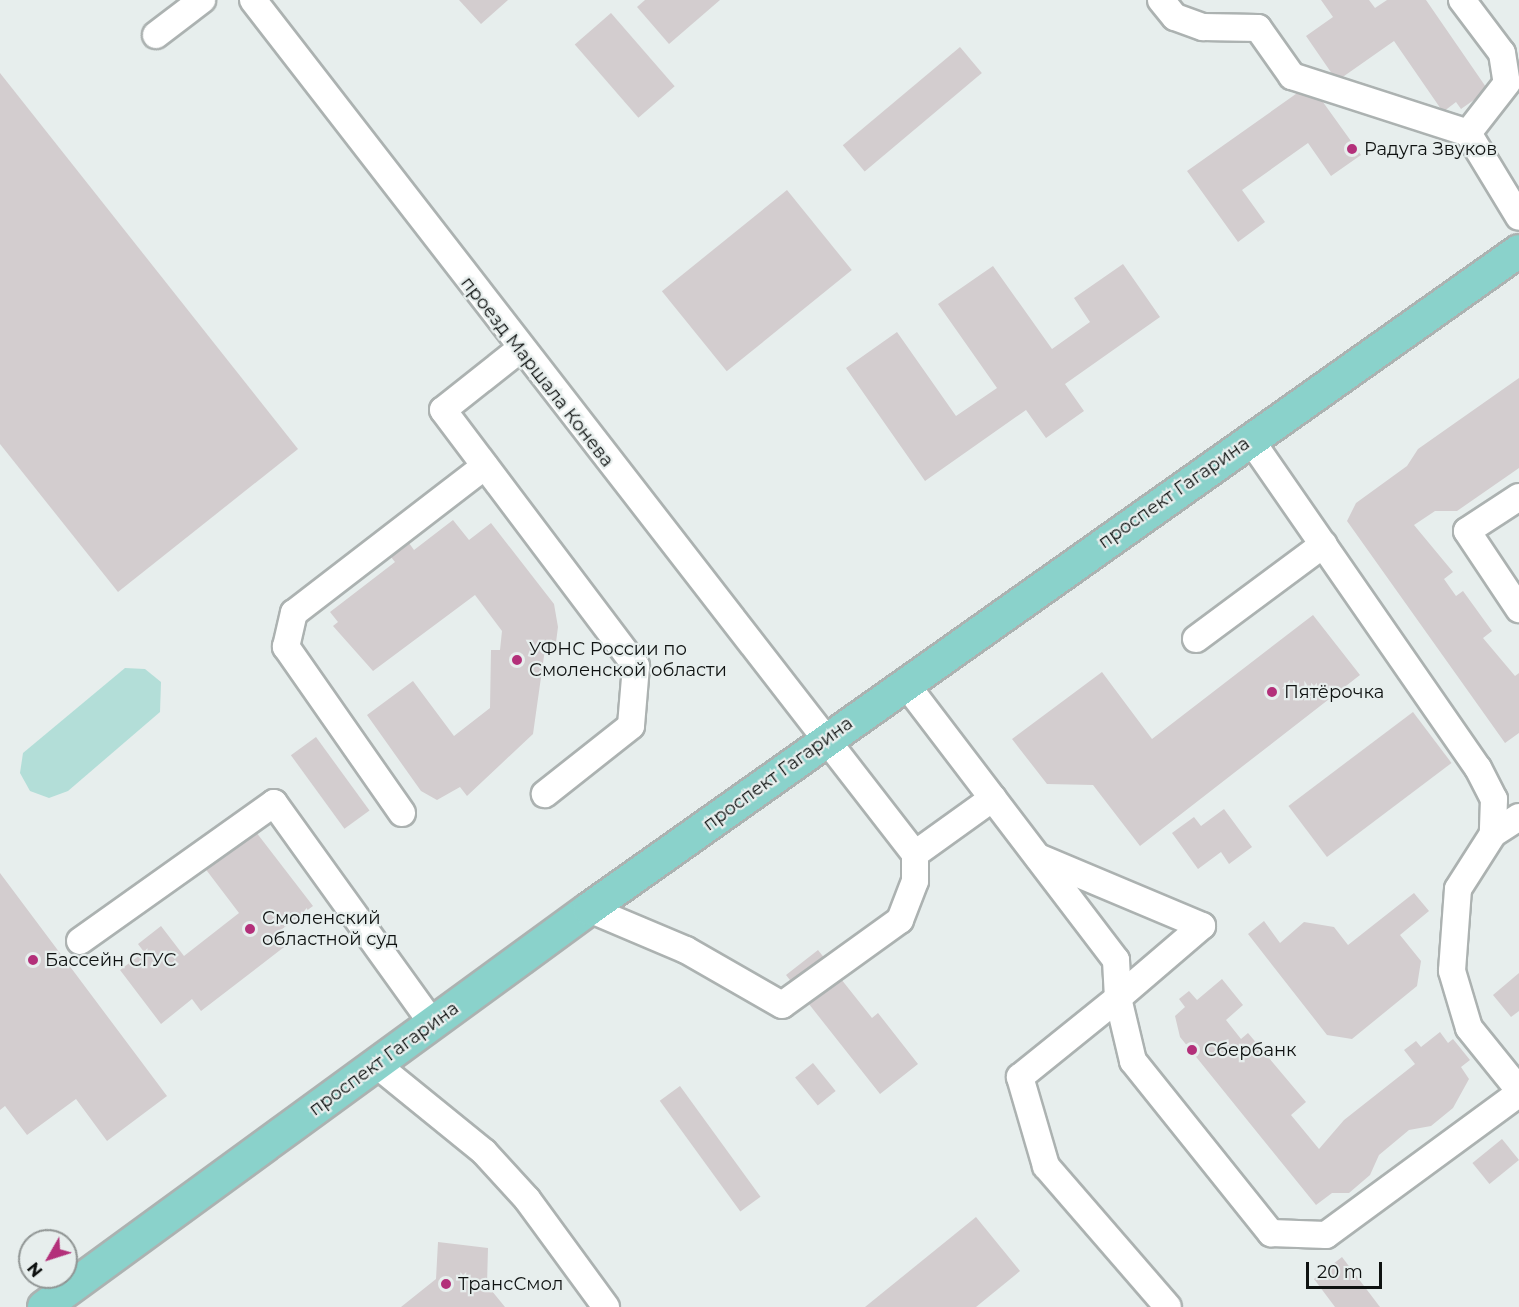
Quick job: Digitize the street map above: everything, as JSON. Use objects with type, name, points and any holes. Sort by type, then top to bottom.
[{"type":"main road","name":"проспект Гагарина","points":[[44,1307],[589,909],[905,683],[1250,439],[1518,254]]},
{"type":"street","points":[[156,35],[202,0]]},
{"type":"street","name":"проезд Маршала Конева","points":[[253,0],[520,350],[824,742],[915,854]]},
{"type":"street","points":[[1161,0],[1175,17],[1203,27],[1258,28],[1292,76],[1468,133],[1519,217]]},
{"type":"street","points":[[1462,0],[1502,53],[1507,83],[1468,133]]},
{"type":"street","points":[[520,350],[442,410],[636,666],[631,726],[545,794]]},
{"type":"street","points":[[1250,439],[1478,768],[1494,799],[1492,834]]},
{"type":"street","points":[[402,813],[286,648],[294,613],[485,466]]},
{"type":"street","points":[[1519,497],[1467,531],[1519,609]]},
{"type":"street","points":[[1196,639],[1324,544]]},
{"type":"street","points":[[905,683],[1116,960],[1118,998],[1132,1061],[1271,1233],[1326,1235],[1519,1092],[1469,1028],[1452,971],[1458,889],[1492,834],[1519,817]]},
{"type":"street","points":[[589,909],[686,950],[782,1005],[900,920],[915,881],[915,854],[993,798]]},
{"type":"street","points":[[80,941],[274,803],[433,1024]]},
{"type":"street","points":[[1038,857],[1202,926],[1020,1077],[1046,1166],[1168,1307]]},
{"type":"street","points":[[377,1065],[484,1152],[527,1199],[606,1307]]},
{"type":"shaded area","points":[[125,668],[145,669],[161,682],[160,712],[68,791],[49,798],[30,791],[20,773],[23,753]]},
{"type":"building","points":[[459,0],[508,0],[481,24]]},
{"type":"building","points":[[645,0],[720,0],[669,44],[637,7]]},
{"type":"building","points":[[1321,0],[1369,0],[1375,8],[1387,0],[1426,0],[1488,90],[1461,109],[1456,102],[1443,112],[1394,41],[1337,81],[1306,36],[1333,17]]},
{"type":"building","points":[[611,13],[675,86],[638,118],[575,44]]},
{"type":"building","points":[[960,47],[982,73],[865,171],[843,145]]},
{"type":"building","points":[[0,73],[298,449],[118,592],[0,444]]},
{"type":"building","points":[[1310,84],[1361,155],[1331,176],[1308,143],[1242,190],[1265,222],[1238,242],[1187,171]]},
{"type":"building","points":[[787,190],[852,270],[727,371],[662,291]]},
{"type":"building","points":[[1123,264],[1160,317],[1065,384],[1084,411],[1046,438],[1026,410],[925,481],[846,368],[897,332],[956,416],[997,388],[938,304],[993,266],[1052,349],[1090,322],[1074,298]]},
{"type":"building","points":[[1519,378],[1519,468],[1457,511],[1435,511],[1414,525],[1453,572],[1444,579],[1456,596],[1463,591],[1492,631],[1483,638],[1515,676],[1519,673],[1519,733],[1505,743],[1347,521],[1356,503],[1407,466],[1418,449]]},
{"type":"building","name":"УФНС России по Смоленской области","points":[[453,520],[469,540],[491,523],[554,604],[558,627],[555,650],[545,649],[533,734],[467,796],[460,787],[437,800],[421,791],[367,715],[413,681],[454,736],[490,708],[491,650],[500,650],[502,631],[475,595],[373,671],[333,626],[338,622],[330,612],[395,562],[391,557],[409,543],[414,550]]},
{"type":"building","points":[[1313,615],[1360,675],[1140,846],[1093,785],[1047,784],[1012,739],[1102,672],[1152,739]]},
{"type":"building","points":[[1413,712],[1452,763],[1327,857],[1288,806]]},
{"type":"building","points":[[316,737],[369,811],[344,829],[291,755]]},
{"type":"building","points":[[1224,809],[1252,847],[1229,864],[1221,852],[1198,869],[1172,833],[1194,817],[1201,826]]},
{"type":"building","name":"Смоленский областной суд","points":[[256,832],[313,906],[278,932],[288,944],[201,1011],[192,999],[161,1024],[120,970],[144,952],[138,944],[161,926],[184,956],[239,913],[204,867]]},
{"type":"building","name":"Бассейн СГУС","points":[[0,873],[167,1096],[107,1141],[76,1099],[27,1135],[5,1106],[0,1110]]},
{"type":"building","points":[[1414,893],[1429,911],[1400,935],[1421,961],[1417,986],[1352,1039],[1327,1035],[1248,934],[1264,921],[1280,943],[1304,922],[1334,927],[1348,945]]},
{"type":"building","points":[[818,950],[872,1018],[878,1013],[918,1064],[880,1094],[786,975]]},
{"type":"building","points":[[1519,973],[1519,1011],[1511,1017],[1493,995]]},
{"type":"building","points":[[1222,979],[1243,1005],[1226,1020],[1241,1039],[1248,1033],[1306,1102],[1291,1115],[1319,1149],[1344,1120],[1415,1064],[1404,1050],[1416,1041],[1421,1047],[1440,1032],[1448,1043],[1453,1039],[1470,1060],[1461,1067],[1469,1079],[1453,1108],[1431,1126],[1409,1130],[1379,1155],[1370,1175],[1349,1193],[1332,1193],[1316,1205],[1180,1037],[1175,1016],[1185,1007],[1179,999],[1189,991],[1197,1000]]},
{"type":"building","points":[[813,1063],[836,1091],[818,1105],[795,1077]]},
{"type":"building","points":[[680,1086],[761,1197],[740,1212],[660,1101]]},
{"type":"building","points":[[1502,1139],[1519,1160],[1489,1184],[1472,1163]]},
{"type":"building","points":[[976,1217],[1020,1271],[976,1307],[865,1307]]},
{"type":"building","points":[[438,1242],[488,1248],[487,1285],[505,1307],[401,1307],[436,1279]]},
{"type":"building","points":[[1342,1257],[1380,1307],[1335,1307],[1314,1279]]},
{"type":"place","name":"Радуга Звуков","points":[[1352,149]]},
{"type":"place","name":"УФНС России по Смоленской области","points":[[517,660]]},
{"type":"place","name":"Пятёрочка","points":[[1272,692]]},
{"type":"place","name":"Смоленский областной суд","points":[[250,929]]},
{"type":"place","name":"Бассейн СГУС","points":[[33,960]]},
{"type":"place","name":"Сбербанк","points":[[1192,1050]]},
{"type":"place","name":"ТрансСмол","points":[[446,1284]]}]
